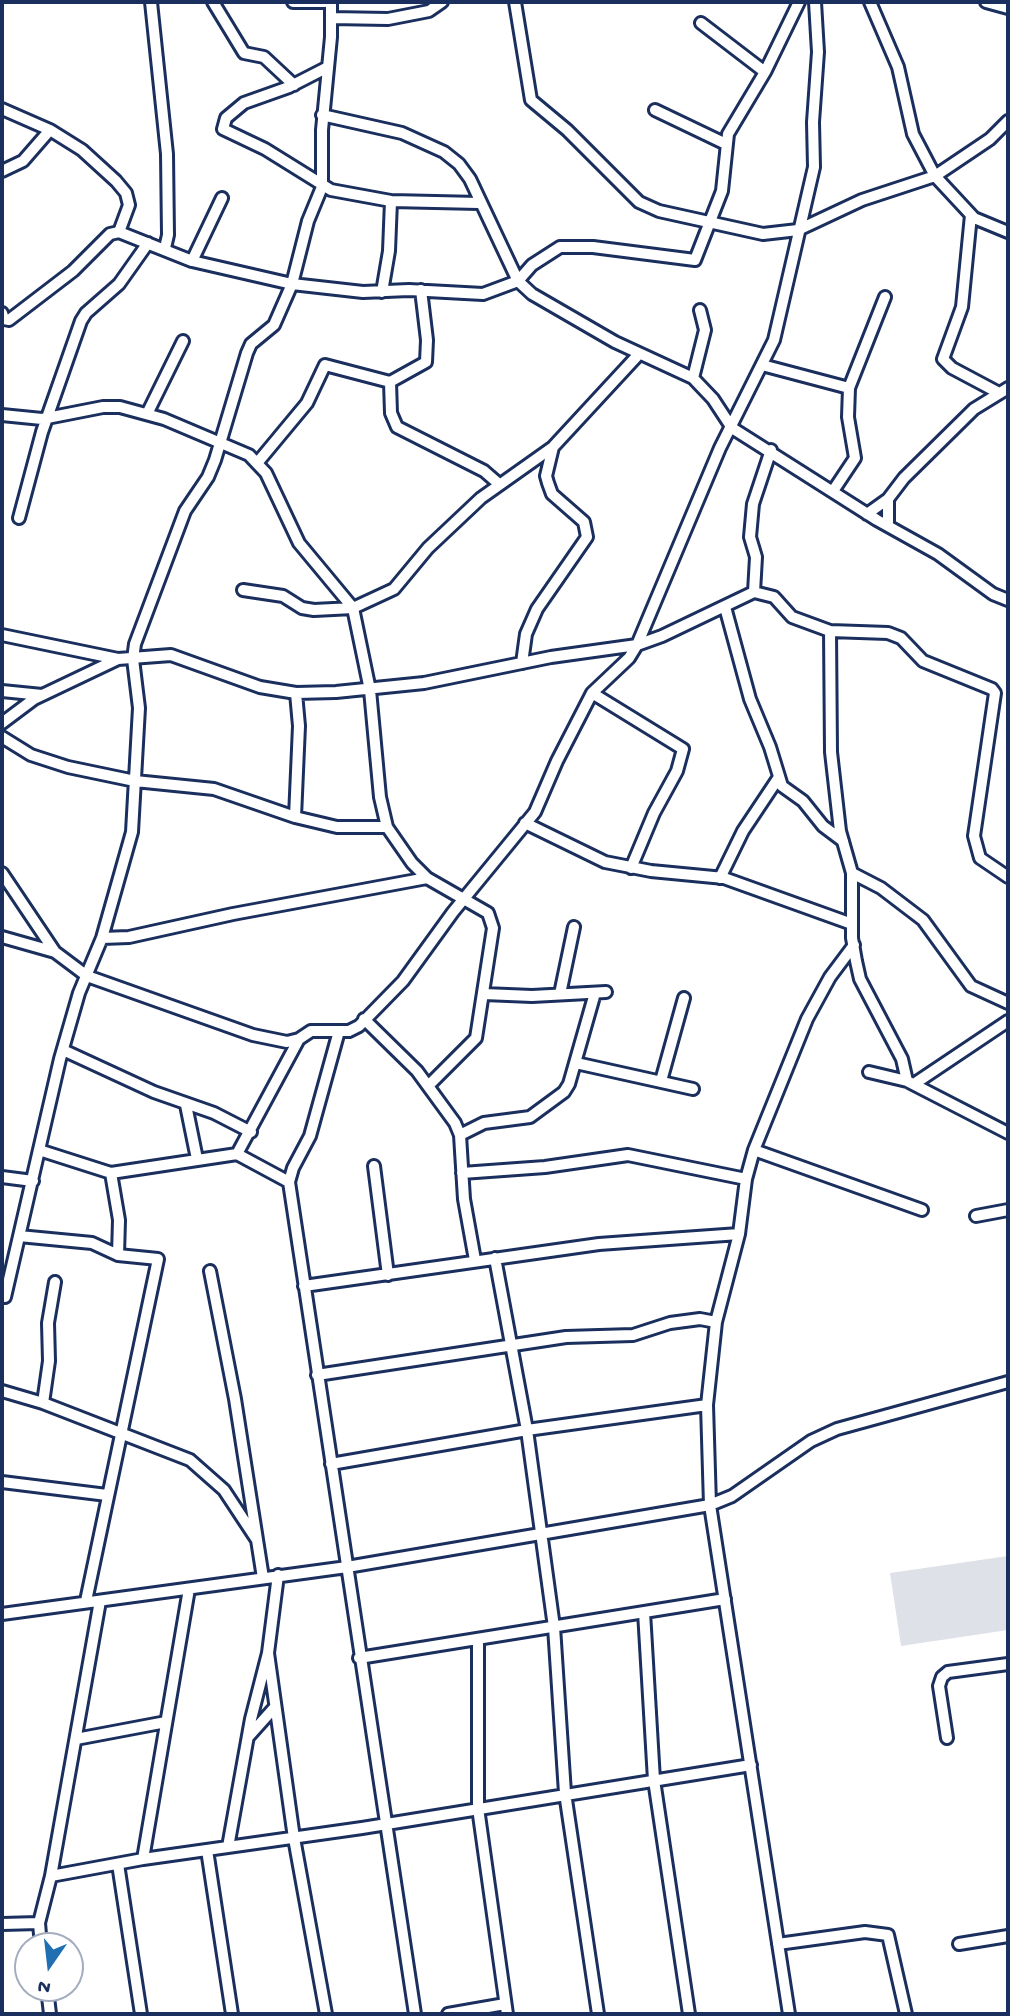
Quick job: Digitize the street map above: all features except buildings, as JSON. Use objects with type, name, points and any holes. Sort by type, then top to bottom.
[{"type":"street","points":[[151,2],[167,153],[168,235],[165,248]]},
{"type":"street","points":[[213,2],[244,53],[264,57],[294,85]]},
{"type":"street","points":[[293,2],[325,2]]},
{"type":"street","points":[[5,1297],[63,1050],[102,938],[132,832],[139,708],[133,659],[135,644],[185,510],[208,477],[247,353],[251,345],[274,325],[292,284],[308,221],[322,187],[323,115],[331,2]]},
{"type":"street","points":[[331,18],[388,19],[429,10],[442,2]]},
{"type":"street","points":[[516,2],[531,100],[567,130],[639,202],[659,211],[763,234],[799,230],[862,200],[935,176],[990,139],[1008,121]]},
{"type":"street","points":[[2,313],[4,319],[9,320],[23,311],[73,271],[110,234],[119,232],[165,248],[192,261],[292,284],[340,291],[421,290],[483,294],[517,281],[532,265],[560,247],[593,247],[695,260],[726,176],[726,144],[736,119],[765,72],[799,2]]},
{"type":"street","points":[[2,873],[55,952],[87,976],[253,1035],[287,1042],[299,1039],[311,1031],[349,1031],[412,970],[453,912],[466,900],[541,803],[557,761],[592,694],[637,645],[720,448],[762,365],[778,326],[814,167],[813,122],[818,52],[815,2]]},
{"type":"street","points":[[870,2],[898,67],[913,134],[935,176],[971,215],[988,226],[1008,232]]},
{"type":"street","points":[[987,2],[1008,9]]},
{"type":"street","points":[[701,23],[765,72]]},
{"type":"street","points":[[328,66],[294,85],[244,103],[226,118],[223,130],[265,149],[322,187],[391,201],[479,202]]},
{"type":"street","points":[[2,109],[50,130],[102,166],[126,193],[129,205],[119,232]]},
{"type":"street","points":[[655,110],[726,144]]},
{"type":"street","points":[[323,115],[402,133],[430,143],[459,164],[470,179],[517,281],[560,312],[639,354],[693,378],[708,393],[732,428],[771,450],[867,514],[938,554],[993,594],[1008,600]]},
{"type":"street","points":[[2,171],[23,161],[50,130]]},
{"type":"street","points":[[192,261],[222,198]]},
{"type":"street","points":[[382,292],[390,240],[391,201]]},
{"type":"street","points":[[867,514],[888,499],[904,478],[951,429],[1003,390],[952,368],[943,359],[962,307],[971,215]]},
{"type":"street","points":[[19,518],[42,432],[77,331],[86,313],[119,284],[148,243]]},
{"type":"street","points":[[258,462],[307,403],[325,365],[390,382],[422,365],[428,357],[421,290]]},
{"type":"street","points":[[833,491],[855,458],[848,416],[849,388],[885,297]]},
{"type":"street","points":[[693,378],[705,330],[700,310]]},
{"type":"street","points":[[147,414],[183,341]]},
{"type":"street","points":[[243,590],[283,596],[309,610],[353,608],[394,589],[445,531],[499,484],[553,447],[639,354]]},
{"type":"street","points":[[762,365],[849,388]]},
{"type":"street","points":[[390,382],[391,413],[397,426],[485,471],[499,484]]},
{"type":"street","points":[[2,415],[49,418],[103,407],[120,407],[190,429],[258,462],[274,488],[299,543],[353,608],[370,690],[379,788],[387,827],[412,863],[427,878],[488,913],[493,928],[477,1038],[429,1085]]},
{"type":"street","points":[[522,663],[526,634],[537,609],[587,537],[584,522],[552,494],[546,476],[553,447]]},
{"type":"street","points":[[754,592],[756,557],[750,537],[753,505],[771,450]]},
{"type":"street","points":[[888,499],[888,525]]},
{"type":"street","points":[[2,635],[118,659],[171,655],[238,682],[296,693],[370,690],[637,645],[754,592],[774,597],[792,617],[830,631],[888,633],[901,638],[923,661],[992,689],[995,693],[974,836],[980,858],[1008,877]]},
{"type":"street","points":[[725,607],[750,699],[779,777],[788,792],[803,801],[823,826],[843,841]]},
{"type":"street","points":[[830,631],[831,752],[843,841],[852,873],[853,945],[860,979],[902,1059],[910,1082]]},
{"type":"street","points":[[118,659],[42,695],[3,721],[4,738],[31,755],[49,762],[135,781],[214,789],[295,817],[346,829],[387,827]]},
{"type":"street","points":[[2,691],[42,695]]},
{"type":"street","points":[[295,817],[299,726],[296,693]]},
{"type":"street","points":[[592,694],[683,749],[677,771],[654,813],[631,868]]},
{"type":"street","points":[[720,878],[743,831],[779,777]]},
{"type":"street","points":[[526,823],[595,857],[631,868],[720,878],[782,897],[852,924]]},
{"type":"street","points":[[852,873],[881,888],[923,920],[971,986],[1008,1003]]},
{"type":"street","points":[[102,938],[129,937],[233,914],[427,878]]},
{"type":"street","points":[[448,892],[453,912]]},
{"type":"street","points":[[560,994],[574,927]]},
{"type":"street","points":[[2,937],[55,952]]},
{"type":"street","points":[[789,2014],[710,1505],[707,1405],[716,1322],[739,1234],[746,1179],[754,1150],[807,1019],[830,977],[853,945]]},
{"type":"street","points":[[460,1135],[484,1123],[530,1117],[564,1093],[601,993],[484,994]]},
{"type":"street","points":[[661,1081],[684,998]]},
{"type":"street","points":[[364,1019],[395,1047],[429,1085],[460,1135],[462,1173],[475,1260]]},
{"type":"street","points":[[910,1082],[1008,1021]]},
{"type":"street","points":[[339,1031],[310,1136],[289,1182],[415,2014]]},
{"type":"street","points":[[237,1154],[299,1039]]},
{"type":"street","points":[[63,1050],[186,1105],[214,1113],[251,1132]]},
{"type":"street","points":[[576,1063],[693,1089]]},
{"type":"street","points":[[869,1072],[910,1082],[1008,1133]]},
{"type":"street","points":[[186,1105],[197,1159]]},
{"type":"street","points":[[39,1150],[111,1173],[237,1154],[289,1182]]},
{"type":"street","points":[[754,1150],[922,1210]]},
{"type":"street","points":[[462,1173],[545,1167],[628,1155],[746,1179]]},
{"type":"street","points":[[374,1166],[388,1275]]},
{"type":"street","points":[[111,1173],[119,1220],[118,1255]]},
{"type":"street","points":[[2,1177],[33,1181]]},
{"type":"street","points":[[976,1216],[1008,1210]]},
{"type":"street","points":[[304,1286],[598,1244],[739,1234]]},
{"type":"street","points":[[19,1237],[92,1243],[118,1255],[155,1257],[158,1264],[86,1601]]},
{"type":"street","points":[[495,1258],[527,1430],[554,1627],[565,1793],[598,2014]]},
{"type":"street","points":[[210,1271],[259,1542],[263,1578]]},
{"type":"street","points":[[43,1403],[48,1361],[48,1323],[55,1283]]},
{"type":"street","points":[[317,1375],[566,1337],[634,1335],[670,1323],[700,1319],[716,1322]]},
{"type":"street","points":[[2,1614],[347,1567],[541,1536],[710,1505],[732,1496],[811,1441],[837,1429],[1008,1382]]},
{"type":"street","points":[[2,1391],[43,1403],[200,1466],[224,1490],[259,1542]]},
{"type":"street","points":[[331,1464],[527,1430],[707,1405]]},
{"type":"street","points":[[2,1482],[107,1495]]},
{"type":"street","points":[[228,1847],[247,1737],[268,1653],[278,1575]]},
{"type":"street","points":[[144,1858],[189,1589]]},
{"type":"street","points":[[359,1658],[725,1599]]},
{"type":"street","points":[[39,1932],[38,1923],[51,1876],[100,1601]]},
{"type":"street","points":[[644,1612],[654,1780],[690,2014]]},
{"type":"street","points":[[448,2014],[506,2009],[478,1808],[478,1639]]},
{"type":"street","points":[[268,1653],[294,1838],[326,2014]]},
{"type":"street","points":[[947,1738],[939,1686],[942,1677],[948,1672],[1008,1664]]},
{"type":"street","points":[[247,1737],[275,1707]]},
{"type":"street","points":[[76,1739],[166,1722]]},
{"type":"street","points":[[51,1876],[144,1858],[294,1838],[751,1765]]},
{"type":"street","points":[[207,1850],[232,2014]]},
{"type":"street","points":[[118,1864],[141,2014]]},
{"type":"street","points":[[2,1924],[38,1923]]},
{"type":"street","points":[[778,1944],[865,1932],[888,1935],[906,2014]]},
{"type":"street","points":[[959,1944],[1008,1936]]},
{"type":"shaded area","points":[[1008,1556],[1008,1630],[901,1646],[890,1573]]}]
